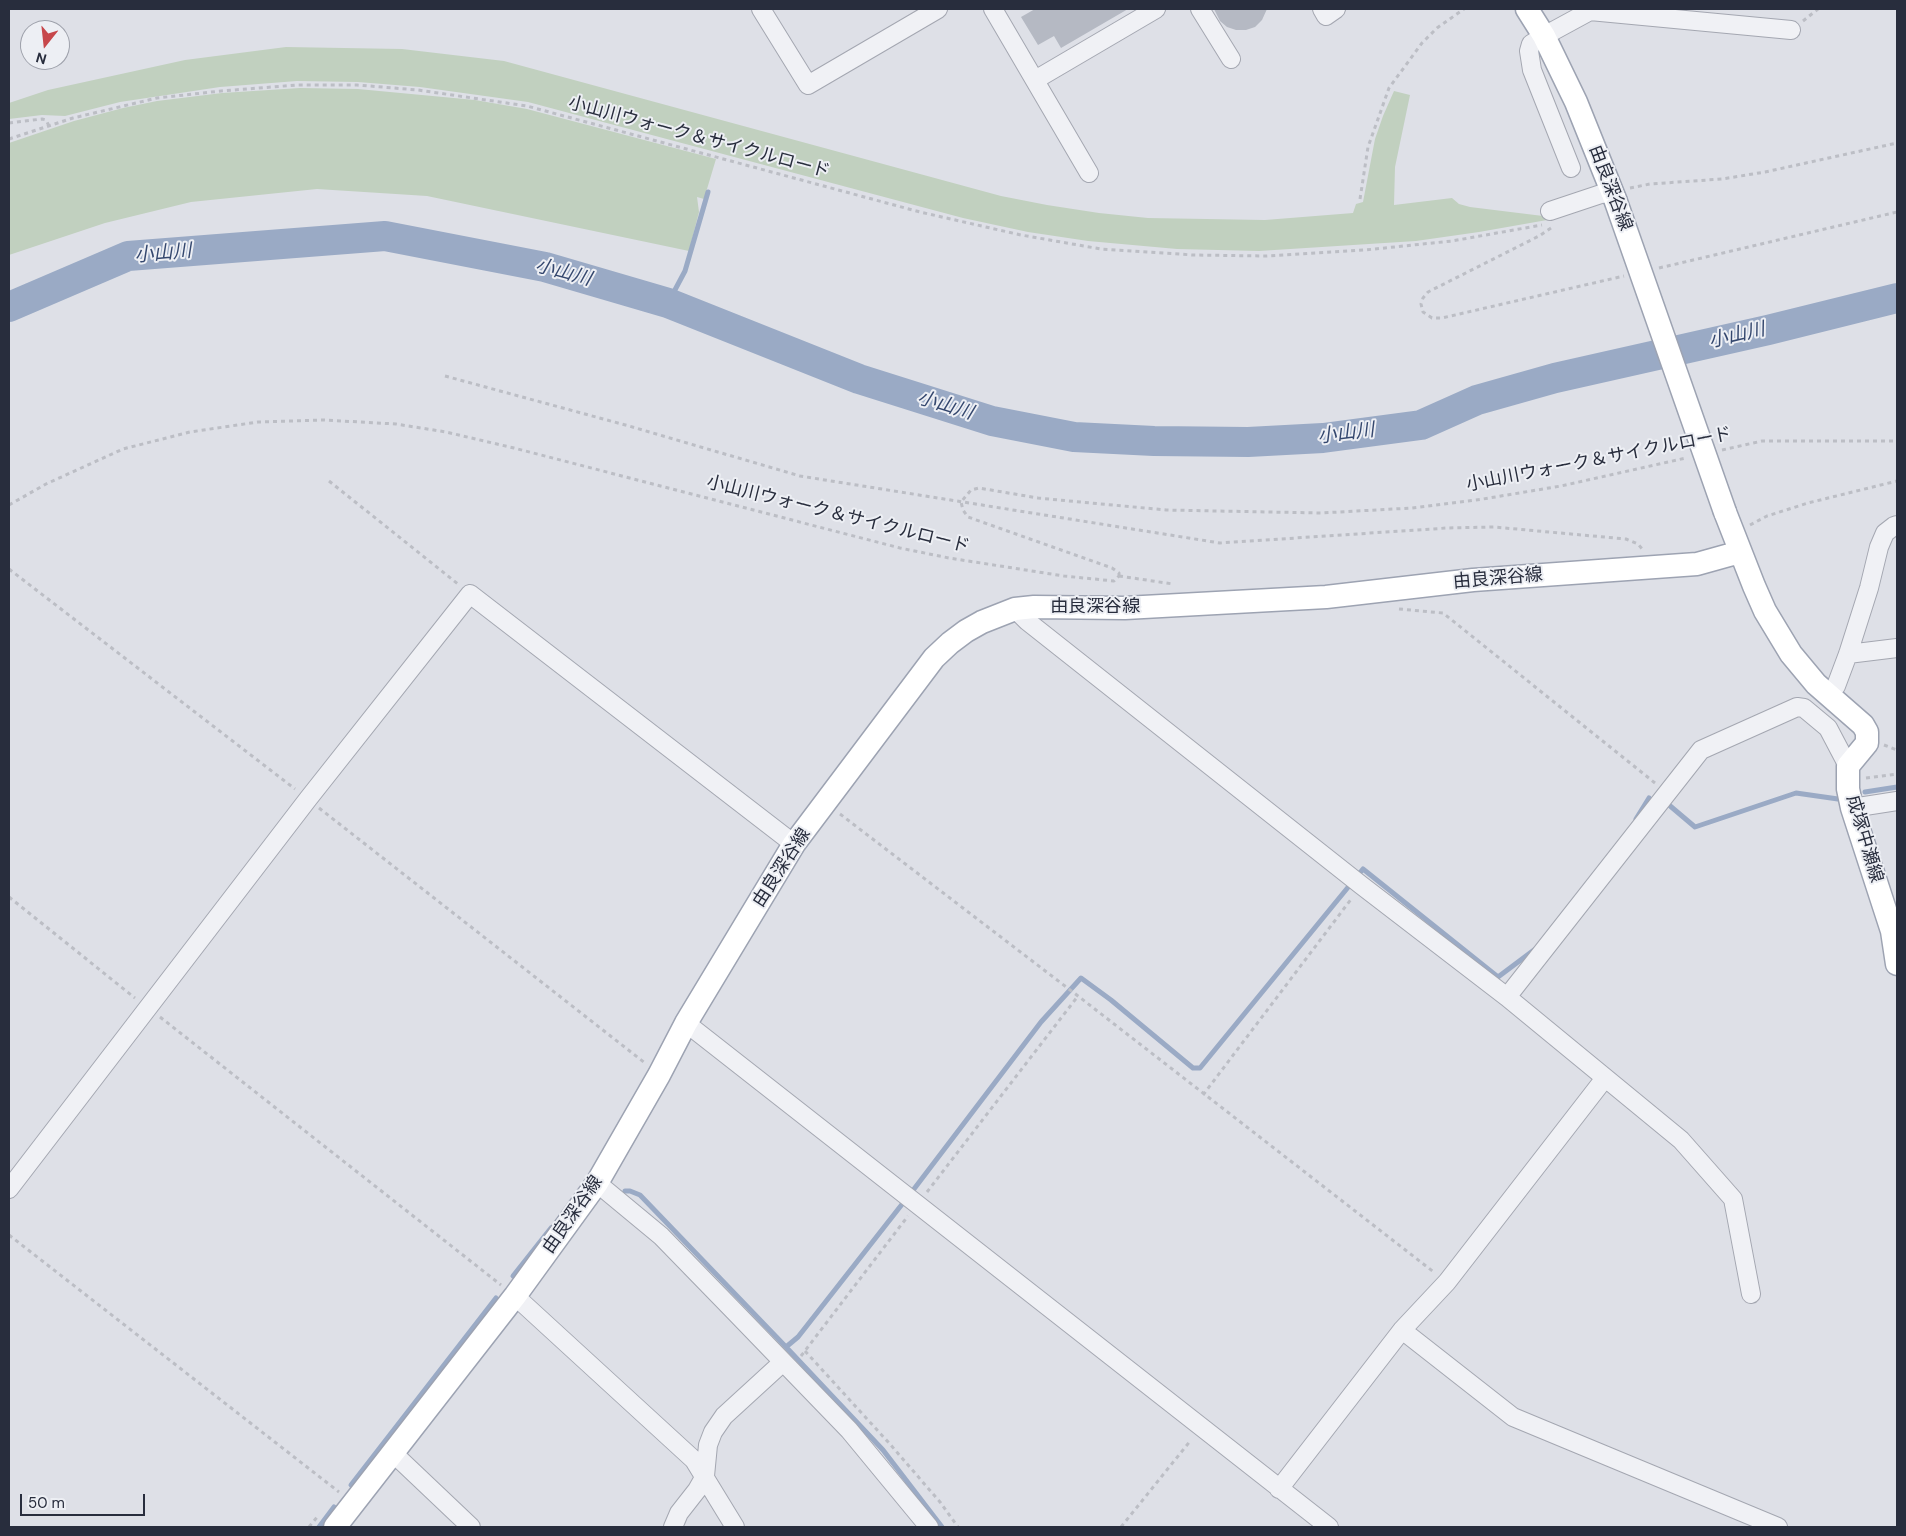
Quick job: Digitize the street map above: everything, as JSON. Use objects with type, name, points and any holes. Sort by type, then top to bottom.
[{"type":"main road","name":"由良深谷線","points":[[335,1527],[515,1296],[597,1184],[659,1075],[686,1023],[794,844],[826,804],[934,658],[966,631],[982,622],[1015,609],[1040,607],[1125,608],[1264,601],[1473,580],[1697,564],[1740,552],[1618,194],[1544,36],[1527,9]]},
{"type":"main road","points":[[1740,552],[1765,610],[1783,641],[1804,670],[1829,696],[1863,725],[1867,732],[1867,743],[1848,773]]},
{"type":"main road","name":"成塚中瀬線","points":[[1848,773],[1852,808],[1892,931],[1897,964]]},
{"type":"street","points":[[761,9],[808,85],[938,9]]},
{"type":"street","points":[[993,9],[1089,173]]},
{"type":"street","points":[[1034,80],[1156,9]]},
{"type":"street","points":[[1200,9],[1231,59]]},
{"type":"street","points":[[1322,9],[1326,16],[1336,9]]},
{"type":"street","points":[[1571,168],[1532,70],[1529,51],[1531,44],[1590,11],[1792,30]]},
{"type":"street","points":[[1550,211],[1601,194],[1618,194]]},
{"type":"street","points":[[1829,696],[1836,686],[1848,654],[1869,588],[1879,547],[1885,533],[1897,525]]},
{"type":"street","points":[[9,1188],[308,799],[470,594],[794,844]]},
{"type":"street","points":[[1015,609],[1027,621],[1361,885],[1507,997],[1682,1140],[1733,1199],[1751,1294]]},
{"type":"street","points":[[1848,654],[1897,648]]},
{"type":"street","points":[[1507,997],[1701,750],[1797,707],[1804,708],[1828,728],[1848,773]]},
{"type":"street","points":[[1852,808],[1897,801]]},
{"type":"street","points":[[686,1023],[1329,1527]]},
{"type":"street","points":[[1279,1489],[1402,1330],[1447,1282],[1605,1078]]},
{"type":"street","points":[[597,1184],[661,1236],[849,1430],[929,1527]]},
{"type":"street","points":[[515,1296],[694,1460],[734,1527]]},
{"type":"street","points":[[1402,1330],[1513,1417],[1540,1430],[1778,1527]]},
{"type":"street","points":[[673,1527],[679,1513],[697,1490],[705,1476],[708,1445],[713,1432],[724,1416],[786,1365]]},
{"type":"street","points":[[393,1453],[471,1527]]},
{"type":"path","points":[[1360,199],[1368,147],[1389,88],[1422,43],[1437,28],[1464,9]]},
{"type":"path","name":"小山川ウォーク＆サイクルロード","points":[[49,126],[124,105],[157,98],[221,91],[297,85],[358,85],[418,90],[527,106],[920,212],[1021,236],[1101,249],[1193,255],[1258,256],[1365,250],[1452,241],[1554,223],[1550,229],[1539,236],[1428,292],[1421,304],[1423,312],[1432,318],[1442,318],[1632,274]]},
{"type":"path","points":[[9,123],[42,119],[46,120],[49,126],[9,139]]},
{"type":"path","points":[[1618,194],[1638,185],[1722,179],[1765,172],[1897,143]]},
{"type":"path","points":[[1652,270],[1897,212]]},
{"type":"path","points":[[445,376],[629,426],[800,476],[961,502],[1220,543],[1447,528],[1494,528],[1626,539],[1638,544],[1643,551],[1645,568]]},
{"type":"path","name":"小山川ウォーク＆サイクルロード","points":[[9,505],[46,484],[124,449],[190,432],[258,422],[324,420],[396,424],[446,432],[514,448],[919,552],[1064,576],[1114,581],[1119,576],[1119,573],[1112,568],[968,517],[963,510],[961,502],[971,490],[979,488],[1038,498],[1166,510],[1321,513],[1412,508],[1561,486],[1695,456]]},
{"type":"path","name":"小山川ウォーク＆サイクルロード","points":[[1714,452],[1762,441],[1897,441]]},
{"type":"path","points":[[329,481],[470,594]]},
{"type":"path","points":[[1745,527],[1767,516],[1808,503],[1897,481]]},
{"type":"path","points":[[9,569],[308,799],[659,1075]]},
{"type":"path","points":[[1455,622],[1657,785],[1669,792]]},
{"type":"path","points":[[1848,773],[1897,774]]},
{"type":"path","points":[[826,804],[1078,996],[1447,1282]]},
{"type":"path","points":[[1203,1094],[1361,885]]},
{"type":"path","points":[[9,897],[515,1296]]},
{"type":"path","points":[[786,1365],[805,1350],[1078,996]]},
{"type":"path","points":[[9,1236],[353,1504]]},
{"type":"path","points":[[805,1350],[889,1443],[940,1502],[958,1527]]},
{"type":"path","points":[[1121,1527],[1202,1428]]},
{"type":"green space","points":[[286,47],[402,49],[504,61],[1001,196],[1099,213],[1148,218],[1265,220],[1353,213],[1356,204],[1363,202],[1375,139],[1394,91],[1410,95],[1395,167],[1394,205],[1452,198],[1459,204],[1470,207],[1543,216],[1547,220],[1416,241],[1259,251],[1177,249],[1088,241],[1028,232],[963,218],[528,102],[420,87],[358,82],[297,81],[220,87],[120,102],[65,116],[42,115],[9,119],[9,103],[48,90],[185,60]]},
{"type":"green space","points":[[300,88],[358,89],[475,100],[527,109],[716,159],[704,199],[697,197],[699,212],[689,251],[427,196],[317,189],[191,202],[105,223],[9,255],[9,143],[74,121],[157,101],[222,93]]},
{"type":"building","points":[[1035,9],[1128,9],[1061,48],[1054,36],[1038,45],[1021,17]]},
{"type":"building","points":[[1214,9],[1267,9],[1262,20],[1255,27],[1246,30],[1236,30],[1227,27],[1220,21]]},
{"type":"waterway","points":[[668,303],[685,271],[708,192]]},
{"type":"waterway","name":"小山川","points":[[9,307],[128,256],[385,236],[545,267],[668,303],[859,379],[992,421],[1074,437],[1154,441],[1248,442],[1323,438],[1421,425],[1477,400],[1555,378],[1768,330],[1897,298]]},
{"type":"waterway","points":[[1865,792],[1897,787]]},
{"type":"waterway","points":[[1669,805],[1695,827],[1796,793],[1838,799]]},
{"type":"waterway","points":[[1636,819],[1649,798]]},
{"type":"waterway","points":[[786,1347],[798,1337],[1041,1022],[1081,978],[1111,1000],[1193,1068],[1200,1068],[1363,869],[1498,977],[1538,947]]},
{"type":"waterway","points":[[625,1191],[640,1195],[786,1347],[883,1450],[942,1527]]},
{"type":"waterway","points":[[513,1276],[551,1228]]},
{"type":"waterway","points":[[351,1485],[496,1298]]},
{"type":"waterway","points":[[319,1527],[334,1507]]}]
